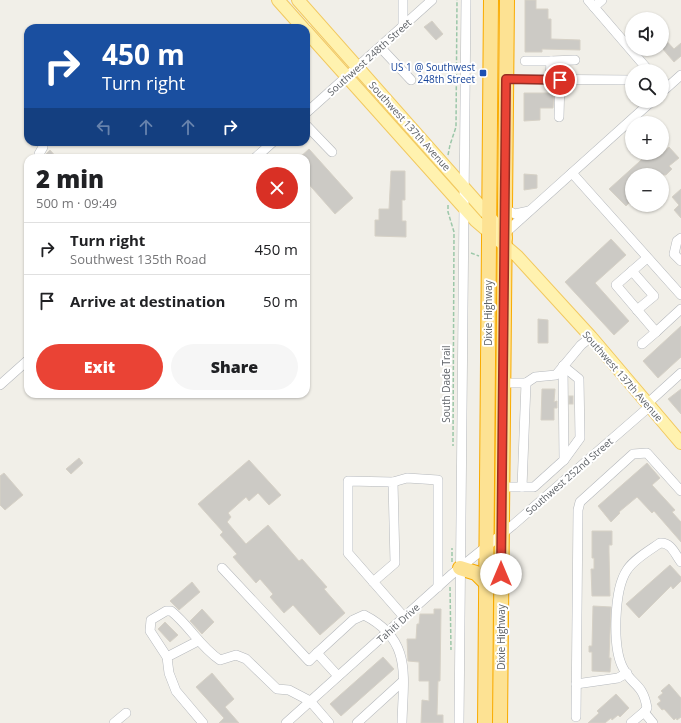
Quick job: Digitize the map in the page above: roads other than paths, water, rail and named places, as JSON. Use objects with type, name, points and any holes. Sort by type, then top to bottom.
[{"type":"highway","name":"Dixie Highway","points":[[484,723],[491,0]]},
{"type":"highway","name":"Dixie Highway","points":[[500,723],[506,0]]},
{"type":"highway","points":[[488,288],[496,312],[496,376],[503,383]]},
{"type":"highway","points":[[456,566],[476,573],[486,583]]},
{"type":"main road","points":[[278,0],[299,24]]},
{"type":"main road","name":"Southwest 137th Avenue","points":[[298,0],[489,216],[504,240],[517,256],[649,404],[681,443]]},
{"type":"main road","name":"Southwest 137th Avenue","points":[[310,36],[464,208],[489,234],[504,240]]},
{"type":"street","points":[[403,0],[403,27]]},
{"type":"street","name":"Southwest 248th Street","points":[[310,110],[347,78],[432,0]]},
{"type":"street","points":[[459,723],[456,566],[464,208],[466,0]]},
{"type":"street","points":[[602,0],[591,3],[643,64]]},
{"type":"street","points":[[380,47],[411,80]]},
{"type":"street","points":[[526,61],[575,60]]},
{"type":"street","points":[[551,61],[555,80],[559,117]]},
{"type":"street","points":[[669,84],[681,75]]},
{"type":"street","points":[[506,79],[625,80]]},
{"type":"street","points":[[504,240],[529,210],[644,108]]},
{"type":"street","points":[[310,129],[332,152]]},
{"type":"street","points":[[260,154],[268,146]]},
{"type":"street","points":[[39,154],[43,147]]},
{"type":"street","points":[[572,173],[681,295]]},
{"type":"street","points":[[505,209],[516,214],[529,210]]},
{"type":"street","points":[[681,238],[677,241],[674,254],[681,261]]},
{"type":"street","points":[[647,258],[616,285],[656,332]]},
{"type":"street","points":[[632,271],[654,296],[637,310]]},
{"type":"street","points":[[642,344],[681,309]]},
{"type":"street","points":[[503,383],[526,383],[535,377],[556,375],[581,345],[590,337]]},
{"type":"street","points":[[0,385],[24,364]]},
{"type":"street","points":[[502,487],[534,487],[564,460],[580,438],[579,379],[563,366]]},
{"type":"street","points":[[563,366],[564,460]]},
{"type":"street","name":"Southwest 252nd Street","points":[[486,546],[502,534],[649,404],[681,373]]},
{"type":"street","points":[[522,487],[526,383]]},
{"type":"street","points":[[576,717],[578,510],[580,502],[633,454],[641,452],[647,453],[681,491]]},
{"type":"street","points":[[404,617],[348,553],[348,481],[393,482],[407,478],[438,480],[438,587]]},
{"type":"street","points":[[374,582],[395,563],[393,482]]},
{"type":"street","points":[[631,723],[647,708],[642,690],[627,673],[620,660],[615,623],[620,588],[627,569],[660,543],[665,543],[670,546],[681,562]]},
{"type":"street","name":"Tahiti Drive","points":[[310,701],[438,587],[456,566],[486,546]]},
{"type":"street","points":[[222,568],[309,661],[353,620],[364,616],[378,622],[395,640],[403,661],[402,723]]},
{"type":"street","points":[[203,723],[176,691],[169,673],[167,657],[150,631],[151,620],[158,615],[171,611],[178,616],[210,654],[220,660],[236,655],[246,659],[277,689],[289,690],[310,701],[329,723]]},
{"type":"street","points":[[167,657],[198,641]]},
{"type":"street","points":[[317,653],[338,676]]},
{"type":"street","points":[[576,684],[618,678],[627,673]]},
{"type":"street","points":[[357,723],[402,682]]},
{"type":"street","points":[[286,723],[310,701]]},
{"type":"street","points":[[644,712],[653,723]]},
{"type":"street","points":[[114,723],[126,713]]},
{"type":"place","name":"US 1 @ Southwest 248th Street","points":[[483,73]]}]
